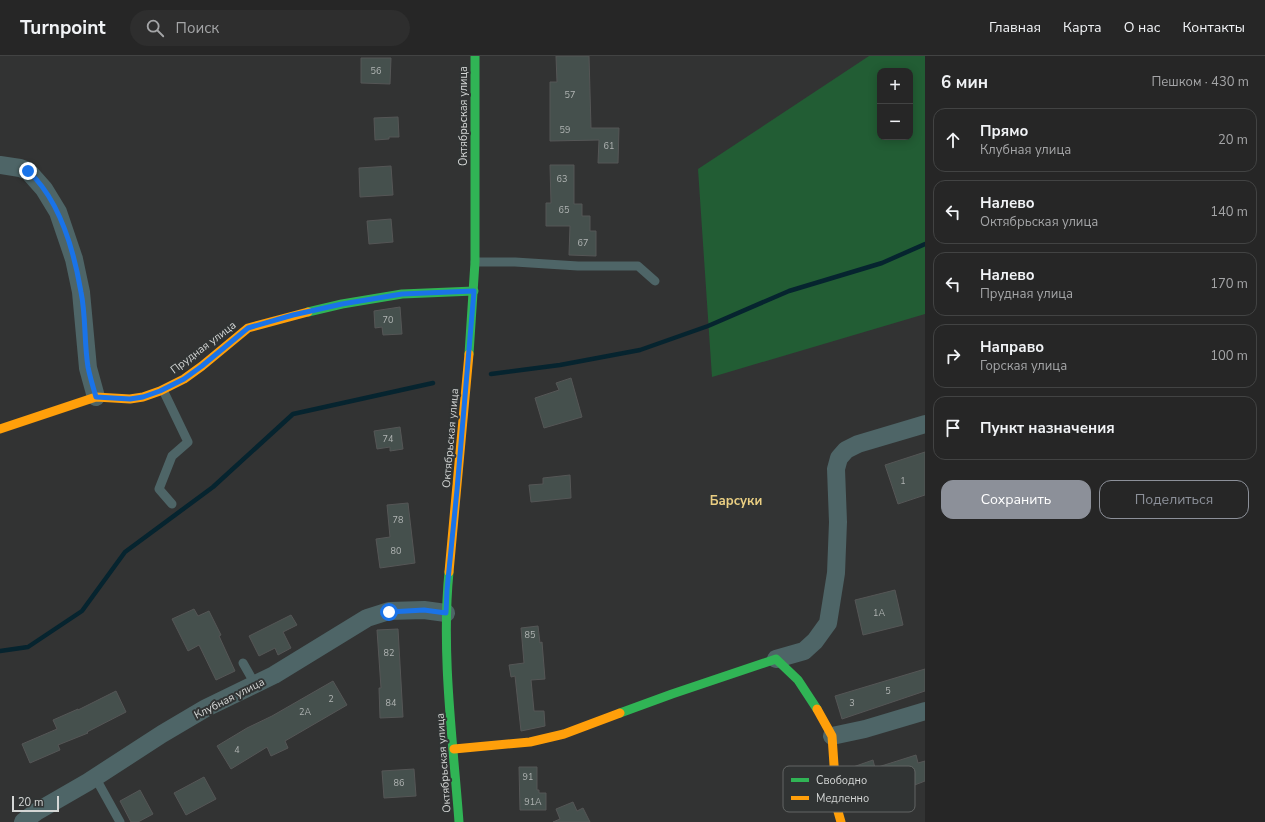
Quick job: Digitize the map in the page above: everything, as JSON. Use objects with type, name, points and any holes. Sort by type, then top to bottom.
[{"type":"street","name":"Октябрьская улица","points":[[459,822],[447,662],[446,613],[474,291],[475,56]]},
{"type":"street","points":[[0,165],[20,168],[28,171],[44,188],[58,212],[74,259],[81,292],[88,368],[96,397]]},
{"type":"street","name":"Прудная улица","points":[[0,430],[96,397],[130,399],[143,397],[163,390],[184,379],[202,366],[248,328],[293,315],[342,304],[402,294],[474,291]]},
{"type":"street","points":[[454,749],[530,742],[564,734],[672,694],[804,651],[815,641],[828,623],[836,573],[838,522],[836,469],[839,458],[846,450],[858,444],[925,424]]},
{"type":"street","name":"Клубная улица","points":[[23,822],[36,812],[95,777],[162,734],[206,708],[274,675],[367,618],[389,612],[424,610],[446,613]]},
{"type":"street","points":[[776,659],[798,680],[832,736],[834,766]]},
{"type":"street","points":[[832,736],[865,729],[925,711]]},
{"type":"street","points":[[838,812],[841,822]]},
{"type":"lane","points":[[475,262],[515,262],[578,266],[638,266],[655,281]]},
{"type":"lane","points":[[163,390],[188,442],[172,456],[159,489],[172,504]]},
{"type":"lane","points":[[243,663],[255,684]]},
{"type":"lane","points":[[95,777],[120,822]]},
{"type":"green space","points":[[869,56],[925,56],[925,314],[712,377],[698,169]]},
{"type":"building","points":[[556,56],[589,56],[591,128],[619,128],[618,163],[598,163],[599,140],[550,141],[550,82],[557,82]]},
{"type":"building","points":[[361,58],[391,58],[390,84],[361,83]]},
{"type":"building","points":[[398,117],[399,137],[389,137],[389,139],[375,140],[374,118]]},
{"type":"building","points":[[550,165],[574,165],[574,204],[582,204],[582,216],[590,216],[590,231],[596,231],[596,256],[569,255],[570,226],[546,226],[546,203],[551,203]]},
{"type":"building","points":[[391,166],[393,195],[360,197],[359,168]]},
{"type":"building","points":[[391,219],[393,242],[369,244],[367,221]]},
{"type":"building","points":[[400,307],[402,334],[383,335],[382,327],[375,328],[374,311]]},
{"type":"building","points":[[571,378],[582,417],[544,428],[535,398],[559,390],[556,383]]},
{"type":"building","points":[[400,427],[403,449],[390,451],[390,447],[377,449],[374,431]]},
{"type":"building","points":[[925,452],[925,495],[898,504],[885,465]]},
{"type":"building","points":[[570,475],[571,498],[531,502],[529,485],[543,484],[543,478]]},
{"type":"building","points":[[408,503],[415,563],[380,568],[376,539],[390,537],[387,505]]},
{"type":"building","points":[[895,590],[903,625],[863,635],[855,600]]},
{"type":"building","points":[[194,609],[198,616],[209,611],[221,635],[219,636],[235,671],[216,680],[199,645],[188,651],[172,619]]},
{"type":"building","points":[[291,615],[297,625],[283,632],[291,648],[278,655],[275,648],[259,656],[249,636]]},
{"type":"building","points":[[538,626],[540,643],[542,642],[545,679],[531,680],[534,711],[544,711],[545,726],[521,731],[515,676],[511,677],[509,665],[524,663],[521,628]]},
{"type":"building","points":[[398,629],[403,717],[380,718],[379,688],[381,688],[377,630]]},
{"type":"building","points":[[925,669],[925,691],[842,719],[835,696]]},
{"type":"building","points":[[333,681],[347,705],[285,741],[288,748],[271,756],[267,747],[231,769],[217,746]]},
{"type":"building","points":[[116,691],[126,712],[87,732],[88,733],[58,745],[60,750],[30,763],[22,744],[57,729],[53,720],[78,710]]},
{"type":"building","points":[[916,755],[918,763],[925,761],[925,781],[915,785],[915,766],[881,766]]},
{"type":"building","points":[[873,760],[874,766],[856,766]]},
{"type":"building","points":[[519,767],[537,767],[537,790],[539,790],[539,793],[546,793],[546,810],[520,810]]},
{"type":"building","points":[[414,769],[416,796],[384,798],[382,771]]},
{"type":"building","points":[[204,777],[216,799],[186,815],[174,793]]},
{"type":"building","points":[[140,790],[153,814],[138,822],[131,822],[120,801]]},
{"type":"building","points":[[573,802],[577,811],[583,808],[590,822],[553,822],[560,819],[556,809]]},
{"type":"waterway","points":[[491,374],[560,365],[640,350],[708,326],[789,291],[882,263],[925,244]]},
{"type":"waterway","points":[[0,651],[28,647],[82,611],[125,552],[213,487],[293,414],[433,383]]},
{"type":"traffic: fast","points":[[469,354],[475,262],[475,56]]},
{"type":"traffic: fast","points":[[308,312],[342,304],[402,294],[474,291]]},
{"type":"traffic: fast","points":[[449,572],[446,634],[447,665],[459,822]]},
{"type":"traffic: fast","points":[[620,713],[776,659],[798,680],[817,709]]},
{"type":"traffic: slow","points":[[0,429],[96,397],[130,399],[143,397],[160,391],[184,379],[248,328],[308,312]]},
{"type":"traffic: slow","points":[[449,572],[469,354]]},
{"type":"traffic: slow","points":[[817,709],[832,736],[834,766]]},
{"type":"traffic: slow","points":[[454,749],[530,742],[564,734],[620,713]]},
{"type":"traffic: slow","points":[[838,812],[841,822]]},
{"type":"district","name":"Барсуки","points":[[736,500]]},
{"type":"route","points":[[28,171],[44,188],[58,212],[74,259],[81,292],[88,368],[96,397],[130,399],[143,397],[160,391],[184,379],[248,328],[293,315],[342,304],[402,294],[474,291],[446,613],[424,610],[389,612]]}]
